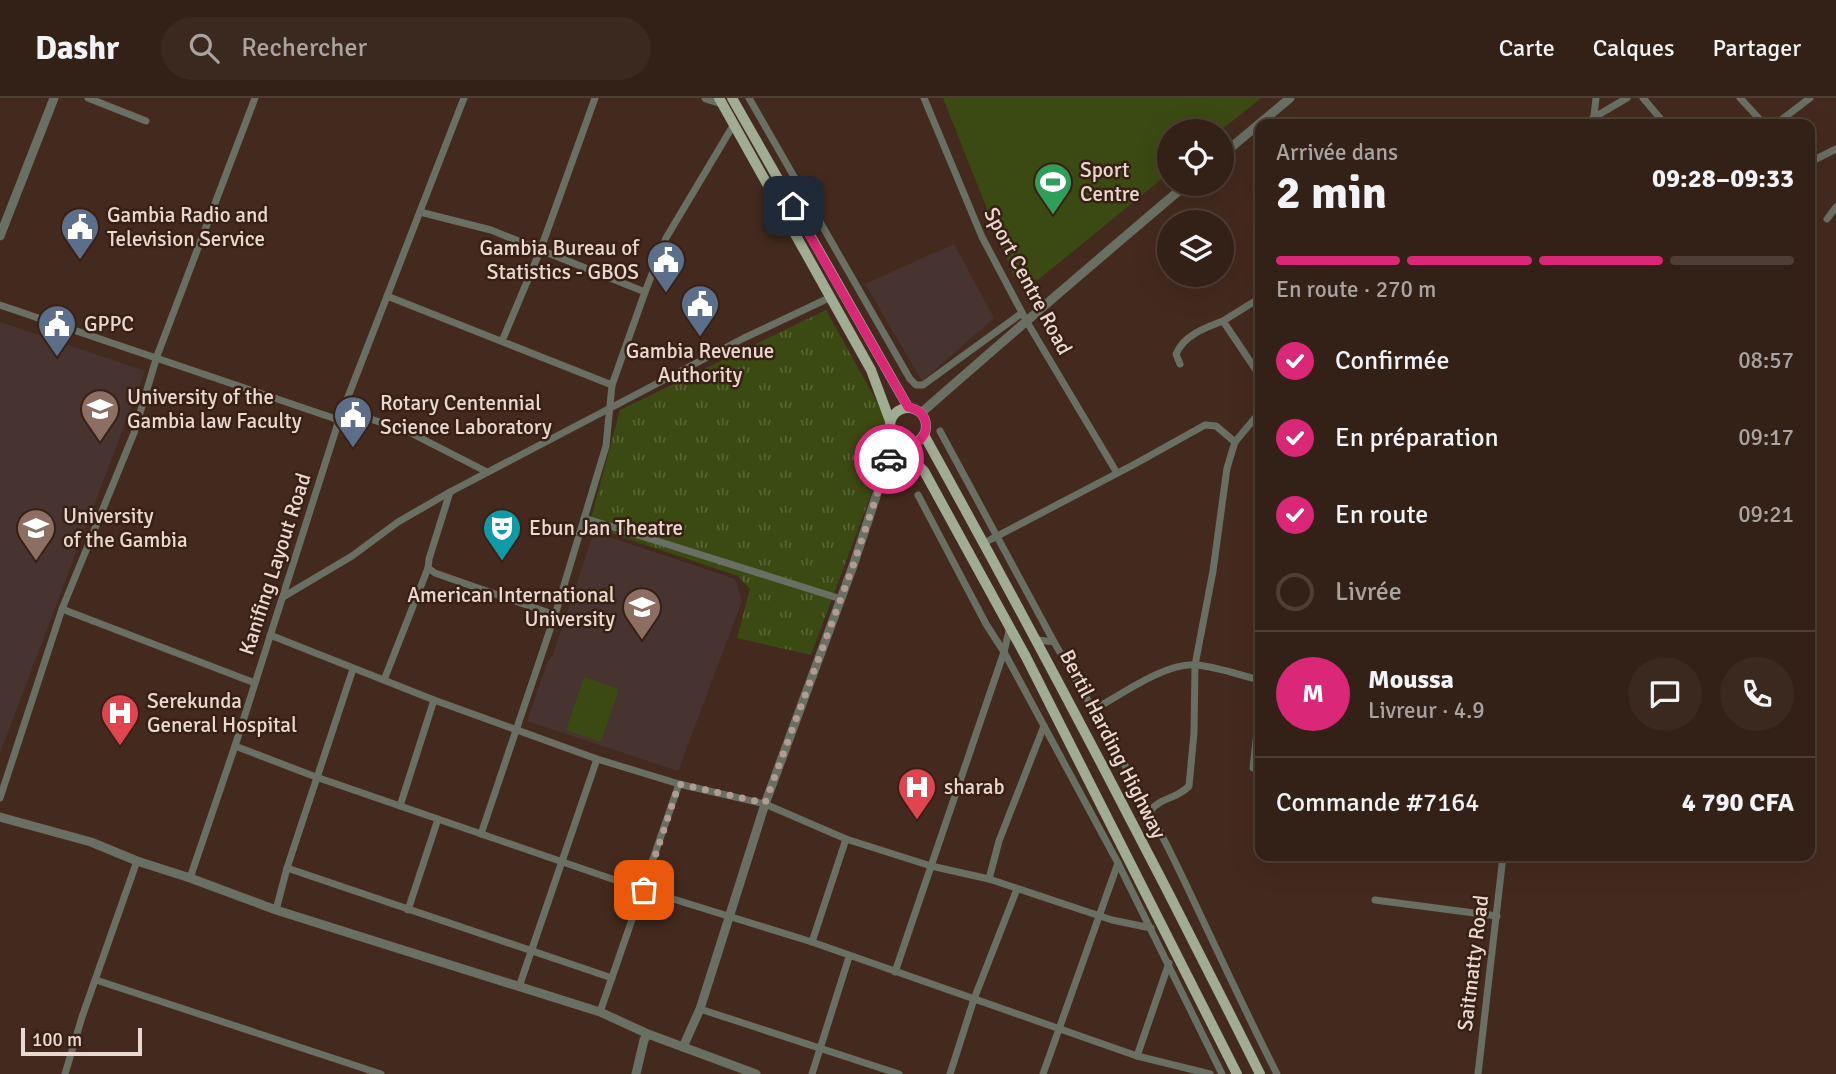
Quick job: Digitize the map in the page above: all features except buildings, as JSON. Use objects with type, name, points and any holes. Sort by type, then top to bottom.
[{"type":"main road","points":[[724,100],[908,407],[921,413],[926,421],[924,435],[918,442],[899,442],[890,431],[890,421],[871,370],[734,124],[724,100]]},
{"type":"main road","points":[[890,421],[895,413],[908,407]]},
{"type":"main road","name":"Bertil Harding Highway","points":[[924,435],[1038,640],[1260,1074]]},
{"type":"main road","name":"Bertil Harding Highway","points":[[899,442],[923,471],[1010,626],[1237,1074]]},
{"type":"street","points":[[0,236],[54,98]]},
{"type":"street","points":[[88,98],[146,121]]},
{"type":"street","points":[[0,798],[62,609],[134,433],[157,356],[255,98]]},
{"type":"street","name":"Kanifing Layout Road","points":[[190,878],[256,682],[339,420],[464,98]]},
{"type":"street","points":[[502,341],[540,251],[595,98]]},
{"type":"street","points":[[706,98],[724,100]]},
{"type":"street","points":[[749,98],[910,379],[916,385],[923,385],[1022,313]]},
{"type":"street","name":"Sport Centre Road","points":[[924,98],[982,237],[1027,323],[1117,473]]},
{"type":"street","points":[[1265,119],[1290,98]]},
{"type":"street","points":[[1593,119],[1596,98]]},
{"type":"street","points":[[1596,119],[1627,98]]},
{"type":"street","points":[[1643,98],[1661,119]]},
{"type":"street","points":[[1740,98],[1759,119]]},
{"type":"street","points":[[1783,119],[1810,98]]},
{"type":"street","points":[[481,834],[555,614],[606,446],[612,385],[645,292],[666,238],[734,124]]},
{"type":"street","points":[[1234,145],[1255,127]]},
{"type":"street","points":[[1815,160],[1836,149]]},
{"type":"street","points":[[921,413],[1173,196]]},
{"type":"street","points":[[1826,219],[1836,207]]},
{"type":"street","points":[[420,212],[491,230],[645,292]]},
{"type":"street","points":[[387,296],[612,385]]},
{"type":"street","points":[[282,598],[450,492],[744,338],[831,298]]},
{"type":"street","points":[[1180,364],[1176,354],[1180,346],[1195,333],[1223,321],[1255,301]]},
{"type":"street","points":[[0,305],[157,356],[339,420]]},
{"type":"street","points":[[1223,321],[1255,369]]},
{"type":"street","points":[[343,410],[407,431],[487,472]]},
{"type":"street","points":[[1149,812],[1157,802],[1179,794],[1189,786],[1194,733],[1195,665],[1213,571],[1227,468],[1235,442],[1255,418]]},
{"type":"street","points":[[984,543],[1205,425],[1216,426],[1235,442]]},
{"type":"street","points":[[940,431],[1149,812],[1277,1074]]},
{"type":"street","points":[[683,1047],[699,1009],[765,803],[899,442]]},
{"type":"street","points":[[384,680],[428,568],[450,492]]},
{"type":"street","points":[[918,495],[1118,863],[1222,1074]]},
{"type":"street","points":[[584,518],[841,599]]},
{"type":"street","points":[[428,568],[435,573],[555,614]]},
{"type":"street","points":[[62,609],[256,682]]},
{"type":"street","points":[[895,972],[1010,626]]},
{"type":"street","points":[[270,635],[434,700],[597,759],[679,784],[765,803],[846,839],[931,866],[989,879],[1100,916],[1151,928]]},
{"type":"street","points":[[1038,640],[1054,642]]},
{"type":"street","points":[[1093,710],[1163,672],[1195,665],[1255,679]]},
{"type":"street","points":[[276,910],[316,777],[353,669]]},
{"type":"street","points":[[400,806],[434,700]]},
{"type":"street","points":[[989,879],[999,841],[1044,726]]},
{"type":"street","points":[[235,746],[316,777],[562,862],[812,942],[1057,1029],[1138,1056],[1210,1074]]},
{"type":"street","points":[[1253,768],[1255,750]]},
{"type":"street","points":[[519,987],[597,759]]},
{"type":"street","points":[[600,1012],[679,784]]},
{"type":"street","points":[[0,817],[91,842],[276,910],[600,1012],[649,1034],[756,1074]]},
{"type":"street","points":[[408,910],[438,819]]},
{"type":"street","points":[[812,942],[846,839]]},
{"type":"street","points":[[65,1074],[137,861]]},
{"type":"street","name":"Saitmatty Road","points":[[1478,1074],[1502,861]]},
{"type":"street","points":[[1043,1074],[1118,863]]},
{"type":"street","points":[[287,868],[612,978]]},
{"type":"street","points":[[950,1074],[974,999],[1017,888]]},
{"type":"street","points":[[1375,900],[1497,916]]},
{"type":"street","points":[[812,1074],[849,957]]},
{"type":"street","points":[[1138,1056],[1169,963]]},
{"type":"street","points":[[96,980],[381,1074]]},
{"type":"street","points":[[699,1009],[899,1074]]},
{"type":"street","points":[[636,1074],[649,1034]]},
{"type":"shaded area","points":[[954,244],[994,318],[922,381],[865,284]]},
{"type":"shaded area","name":"University of the Gambia","points":[[0,322],[145,371],[0,753]]},
{"type":"shaded area","name":"American International University","points":[[594,532],[735,579],[742,601],[678,771],[527,721],[548,661],[553,655]]},
{"type":"green space","name":"Sport Centre","points":[[943,98],[1261,98],[1234,120],[1157,119],[1157,183],[1038,280],[1014,277]]},
{"type":"green space","points":[[826,310],[894,433],[811,655],[737,638],[750,589],[738,576],[589,526],[620,410]]},
{"type":"green space","points":[[584,677],[619,689],[601,742],[566,730]]},
{"type":"way so far","points":[[644,890],[679,784],[765,803],[853,566],[889,459]]},
{"type":"place","name":"Sport Centre","points":[[1053,216]]},
{"type":"place","name":"Gambia Radio and Television Service","points":[[80,261]]},
{"type":"place","name":"Gambia Bureau of Statistics - GBOS","points":[[666,294]]},
{"type":"place","name":"Gambia Revenue Authority","points":[[700,338]]},
{"type":"place","name":"GPPC","points":[[57,358]]},
{"type":"place","name":"University of the Gambia law Faculty","points":[[100,443]]},
{"type":"place","name":"Rotary Centennial Science Laboratory","points":[[353,449]]},
{"type":"place","name":"University of the Gambia","points":[[36,562]]},
{"type":"place","name":"Ebun Jan Theatre","points":[[502,562]]},
{"type":"place","name":"American International University","points":[[642,641]]},
{"type":"place","name":"Serekunda General Hospital","points":[[120,747]]},
{"type":"place","name":"sharab","points":[[917,821]]},
{"type":"route","points":[[793,206],[908,407],[918,410],[926,421],[926,431],[918,442],[903,444],[895,439],[889,459]]}]
